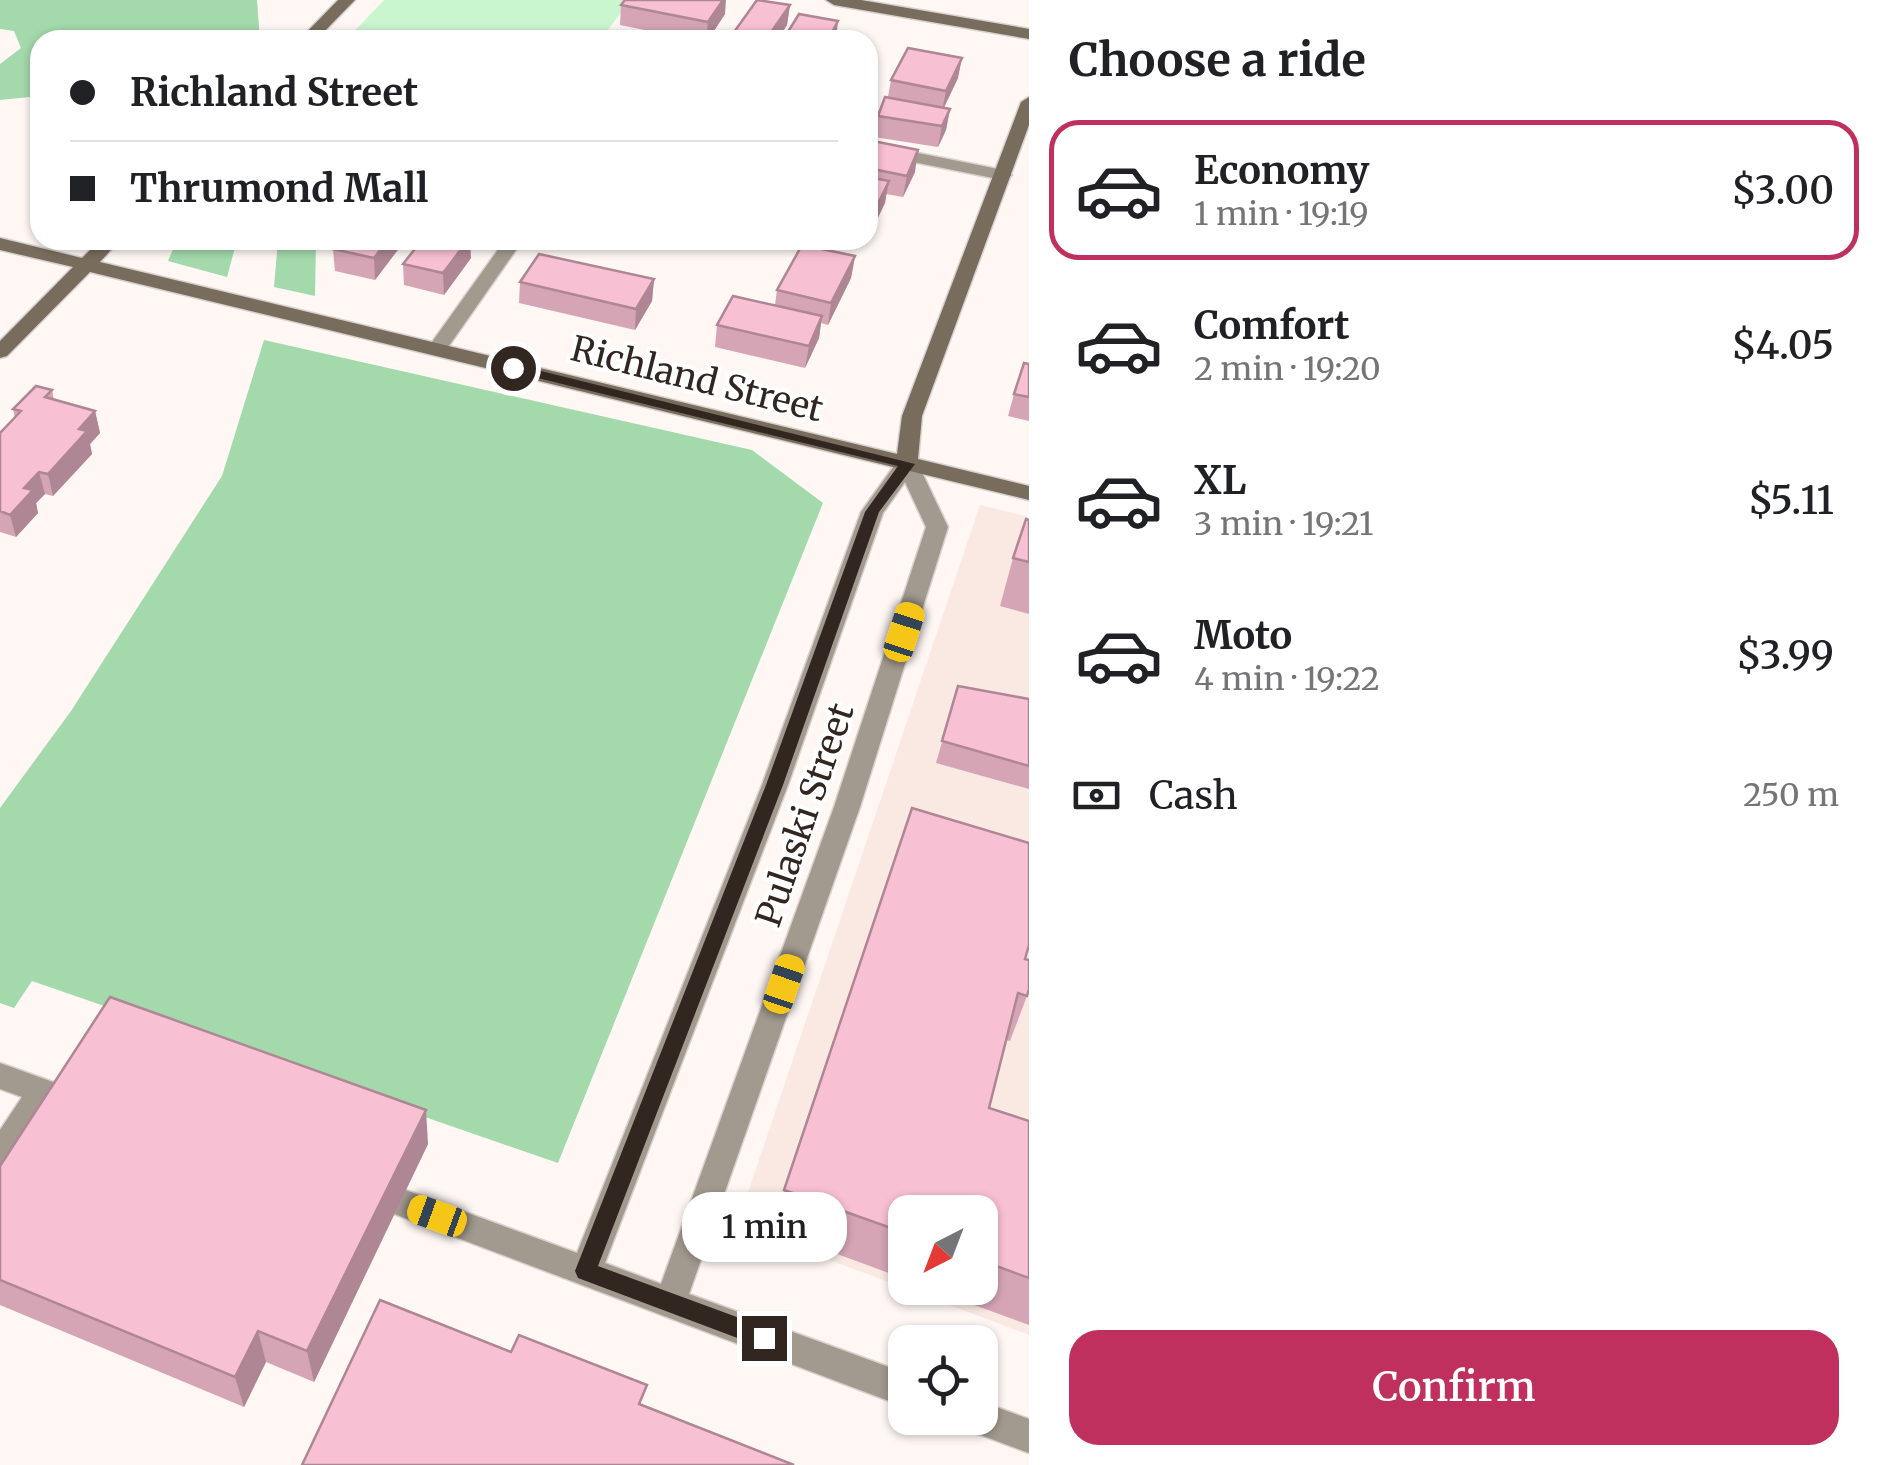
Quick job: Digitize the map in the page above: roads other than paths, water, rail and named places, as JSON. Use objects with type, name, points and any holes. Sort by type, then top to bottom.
[{"type":"street","points":[[317,30],[346,0]]},
{"type":"street","points":[[834,0],[1029,34]]},
{"type":"street","points":[[908,464],[912,416],[1029,102]]},
{"type":"street","points":[[878,150],[1003,175]]},
{"type":"street","name":"Richland Street","points":[[0,244],[1029,493]]},
{"type":"street","points":[[0,352],[101,250]]},
{"type":"street","points":[[436,349],[507,250]]},
{"type":"street","name":"Pulaski Street","points":[[586,1271],[775,785],[872,512],[908,464],[938,527],[848,806],[670,1302]]},
{"type":"street","points":[[0,1076],[43,1091],[0,1155]]},
{"type":"street","points":[[400,1202],[888,1384]]},
{"type":"street","points":[[998,1425],[1029,1436]]}]
